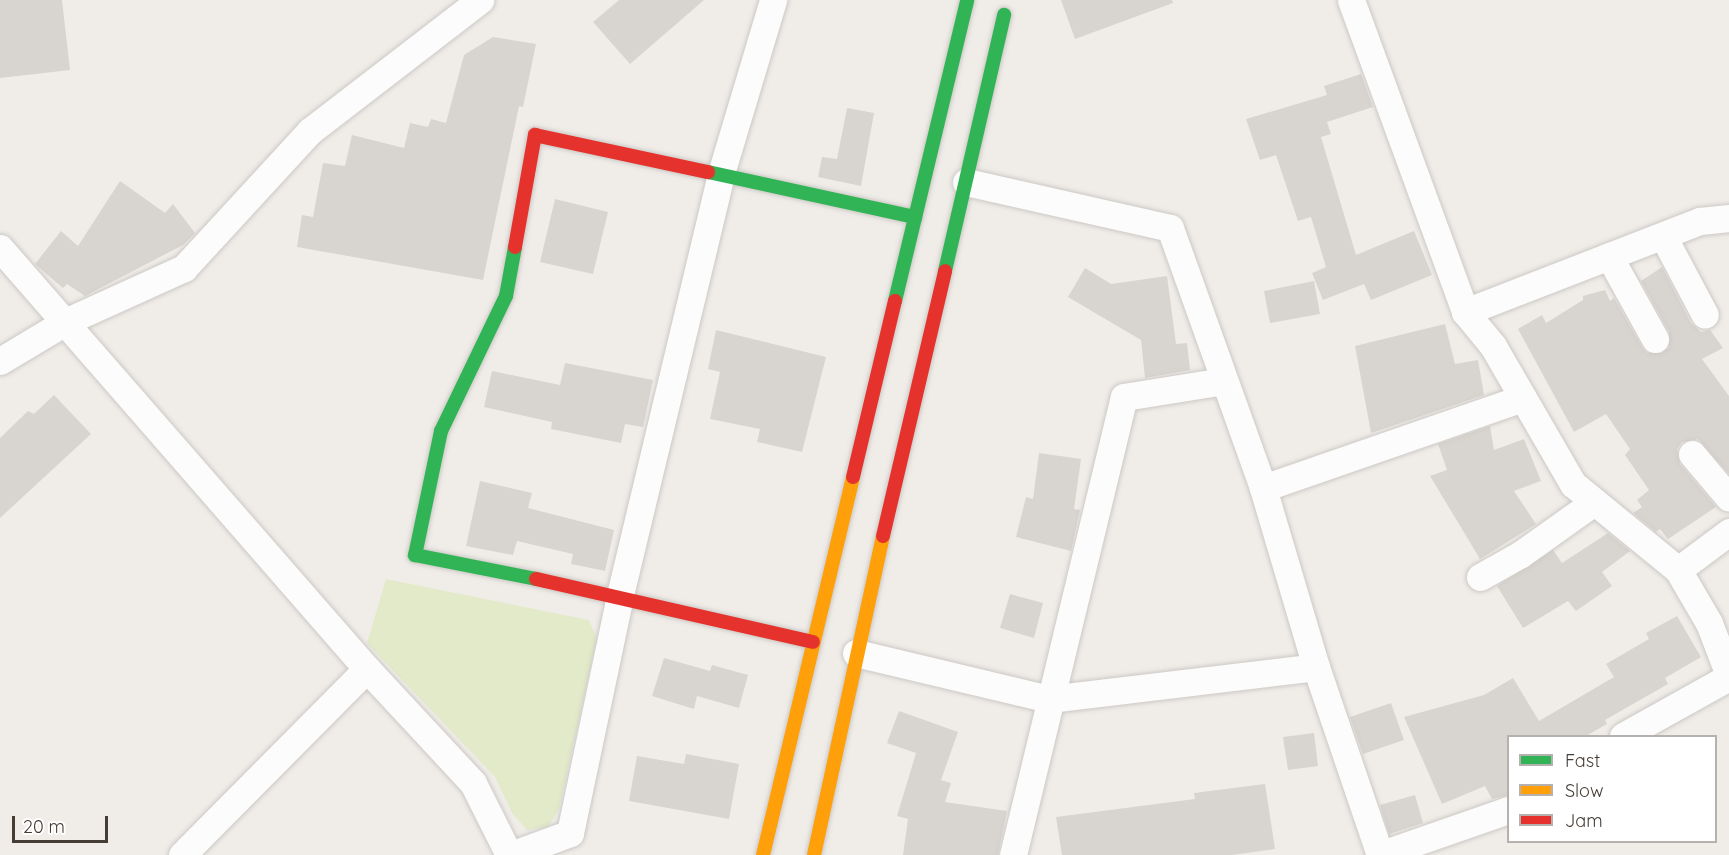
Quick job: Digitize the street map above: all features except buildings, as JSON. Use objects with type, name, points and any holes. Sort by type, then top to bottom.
[{"type":"street","points":[[0,361],[65,322],[184,268],[310,131],[480,0]]},
{"type":"street","points":[[0,248],[367,669],[473,783],[510,855],[570,833],[621,595],[720,177],[773,0]]},
{"type":"street","points":[[763,855],[967,0]]},
{"type":"street","points":[[1351,0],[1465,312],[1493,346],[1573,484],[1678,570],[1709,623],[1729,676],[1625,735]]},
{"type":"street","points":[[814,855],[856,653],[1004,15]]},
{"type":"street","points":[[813,642],[621,595],[415,555],[441,431],[506,296],[535,135],[720,177],[915,217]]},
{"type":"street","points":[[966,182],[1170,228],[1263,488],[1316,667],[1380,855],[1507,811]]},
{"type":"street","points":[[1465,312],[1700,221],[1729,218]]},
{"type":"street","points":[[1663,236],[1705,315]]},
{"type":"street","points":[[1609,256],[1655,339]]},
{"type":"street","points":[[1013,855],[1124,397],[1224,381]]},
{"type":"street","points":[[1263,488],[1523,398]]},
{"type":"street","points":[[1692,454],[1729,498]]},
{"type":"street","points":[[1480,577],[1521,554],[1594,502]]},
{"type":"street","points":[[1678,570],[1729,532]]},
{"type":"street","points":[[856,653],[1049,699],[1316,667]]},
{"type":"street","points":[[182,855],[367,669]]},
{"type":"green space","points":[[386,579],[589,620],[597,639],[559,809],[548,827],[527,830],[512,813],[495,777],[367,643]]},
{"type":"traffic: fast","points":[[895,301],[967,0]]},
{"type":"traffic: fast","points":[[945,271],[1004,15]]},
{"type":"traffic: fast","points":[[708,172],[915,217]]},
{"type":"traffic: fast","points":[[515,247],[506,296],[441,431],[415,555],[536,579]]},
{"type":"traffic: slow","points":[[763,855],[853,477]]},
{"type":"traffic: slow","points":[[814,855],[883,536]]},
{"type":"traffic: jam","points":[[515,247],[535,135],[708,172]]},
{"type":"traffic: jam","points":[[883,536],[945,271]]},
{"type":"traffic: jam","points":[[853,477],[895,301]]},
{"type":"traffic: jam","points":[[536,579],[813,642]]}]
